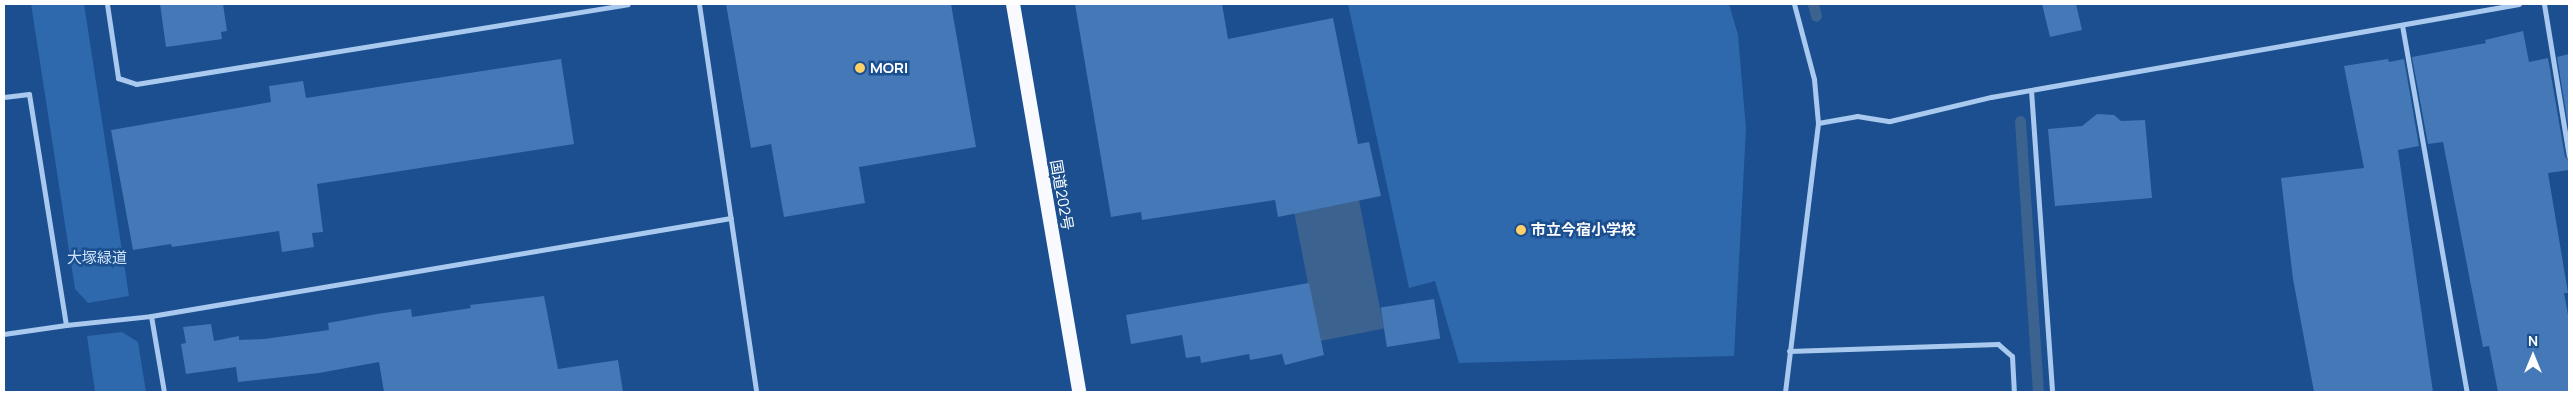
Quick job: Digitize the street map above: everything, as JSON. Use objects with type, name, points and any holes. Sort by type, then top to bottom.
[{"type":"highway","name":"国道202号","points":[[1013,4],[1079,392]]},
{"type":"street","points":[[107,4],[118,78],[136,84],[628,4]]},
{"type":"street","points":[[698,4],[756,392]]},
{"type":"street","points":[[1785,392],[1818,123],[1814,79],[1794,4]]},
{"type":"street","points":[[1818,123],[1857,116],[1890,121],[2031,90],[2519,4]]},
{"type":"street","points":[[2544,4],[2569,156]]},
{"type":"street","points":[[2402,25],[2467,392]]},
{"type":"street","points":[[2031,90],[2052,392]]},
{"type":"street","points":[[4,97],[29,94],[66,325]]},
{"type":"street","points":[[4,334],[151,316],[731,218]]},
{"type":"street","points":[[151,316],[164,392]]},
{"type":"street","points":[[1789,352],[1998,344],[2012,356],[2014,392]]},
{"type":"green space","name":"大塚緑道","points":[[31,4],[84,4],[129,296],[88,303],[75,289]]},
{"type":"green space","name":"市立今宿小学校","points":[[1348,4],[1729,4],[1738,35],[1746,129],[1734,356],[1459,363],[1435,281],[1409,288]]},
{"type":"green space","points":[[122,332],[138,342],[146,392],[95,392],[87,336]]},
{"type":"shaded area","points":[[1359,200],[1384,329],[1319,341],[1294,213]]},
{"type":"building","points":[[160,4],[223,4],[227,31],[221,32],[222,39],[166,47]]},
{"type":"building","points":[[726,4],[951,4],[976,147],[859,167],[865,203],[784,217],[771,144],[751,148]]},
{"type":"building","points":[[1075,4],[1222,4],[1228,39],[1333,18],[1358,144],[1369,142],[1381,196],[1278,217],[1275,200],[1142,220],[1141,212],[1111,217]]},
{"type":"building","points":[[2042,4],[2076,4],[2082,30],[2050,37]]},
{"type":"building","points":[[2523,31],[2529,62],[2548,58],[2565,157],[2569,160],[2569,170],[2548,173],[2568,293],[2564,293],[2569,320],[2569,392],[2498,392],[2489,346],[2483,347],[2443,142],[2428,144],[2412,57],[2486,43],[2485,40]]},
{"type":"building","points":[[2569,54],[2569,131],[2557,57]]},
{"type":"building","points":[[561,59],[574,144],[317,184],[323,232],[312,233],[314,247],[282,252],[279,231],[172,247],[171,244],[133,250],[111,130],[271,102],[269,86],[303,81],[306,98]]},
{"type":"building","points":[[2388,59],[2389,62],[2404,59],[2419,146],[2398,150],[2433,392],[2314,392],[2293,279],[2281,178],[2364,168],[2344,66]]},
{"type":"building","points":[[2097,114],[2114,115],[2121,121],[2145,120],[2152,198],[2055,206],[2048,129],[2082,126]]},
{"type":"building","points":[[1309,283],[1324,355],[1285,365],[1282,354],[1250,360],[1249,354],[1201,363],[1200,356],[1186,358],[1182,335],[1131,344],[1126,315]]},
{"type":"building","points":[[544,296],[558,369],[618,360],[623,392],[384,392],[379,362],[319,373],[238,382],[236,367],[186,374],[181,344],[186,343],[183,327],[211,324],[214,341],[239,336],[239,340],[264,339],[329,330],[328,323],[377,314],[411,309],[412,317],[471,308],[470,305]]},
{"type":"building","points":[[1434,299],[1440,339],[1387,347],[1381,307]]},
{"type":"waterway","points":[[1813,4],[1816,16]]},
{"type":"waterway","points":[[2020,121],[2038,392]]},
{"type":"place","name":"MORI","points":[[860,68]]},
{"type":"place","name":"市立今宿小学校","points":[[1521,230]]}]
